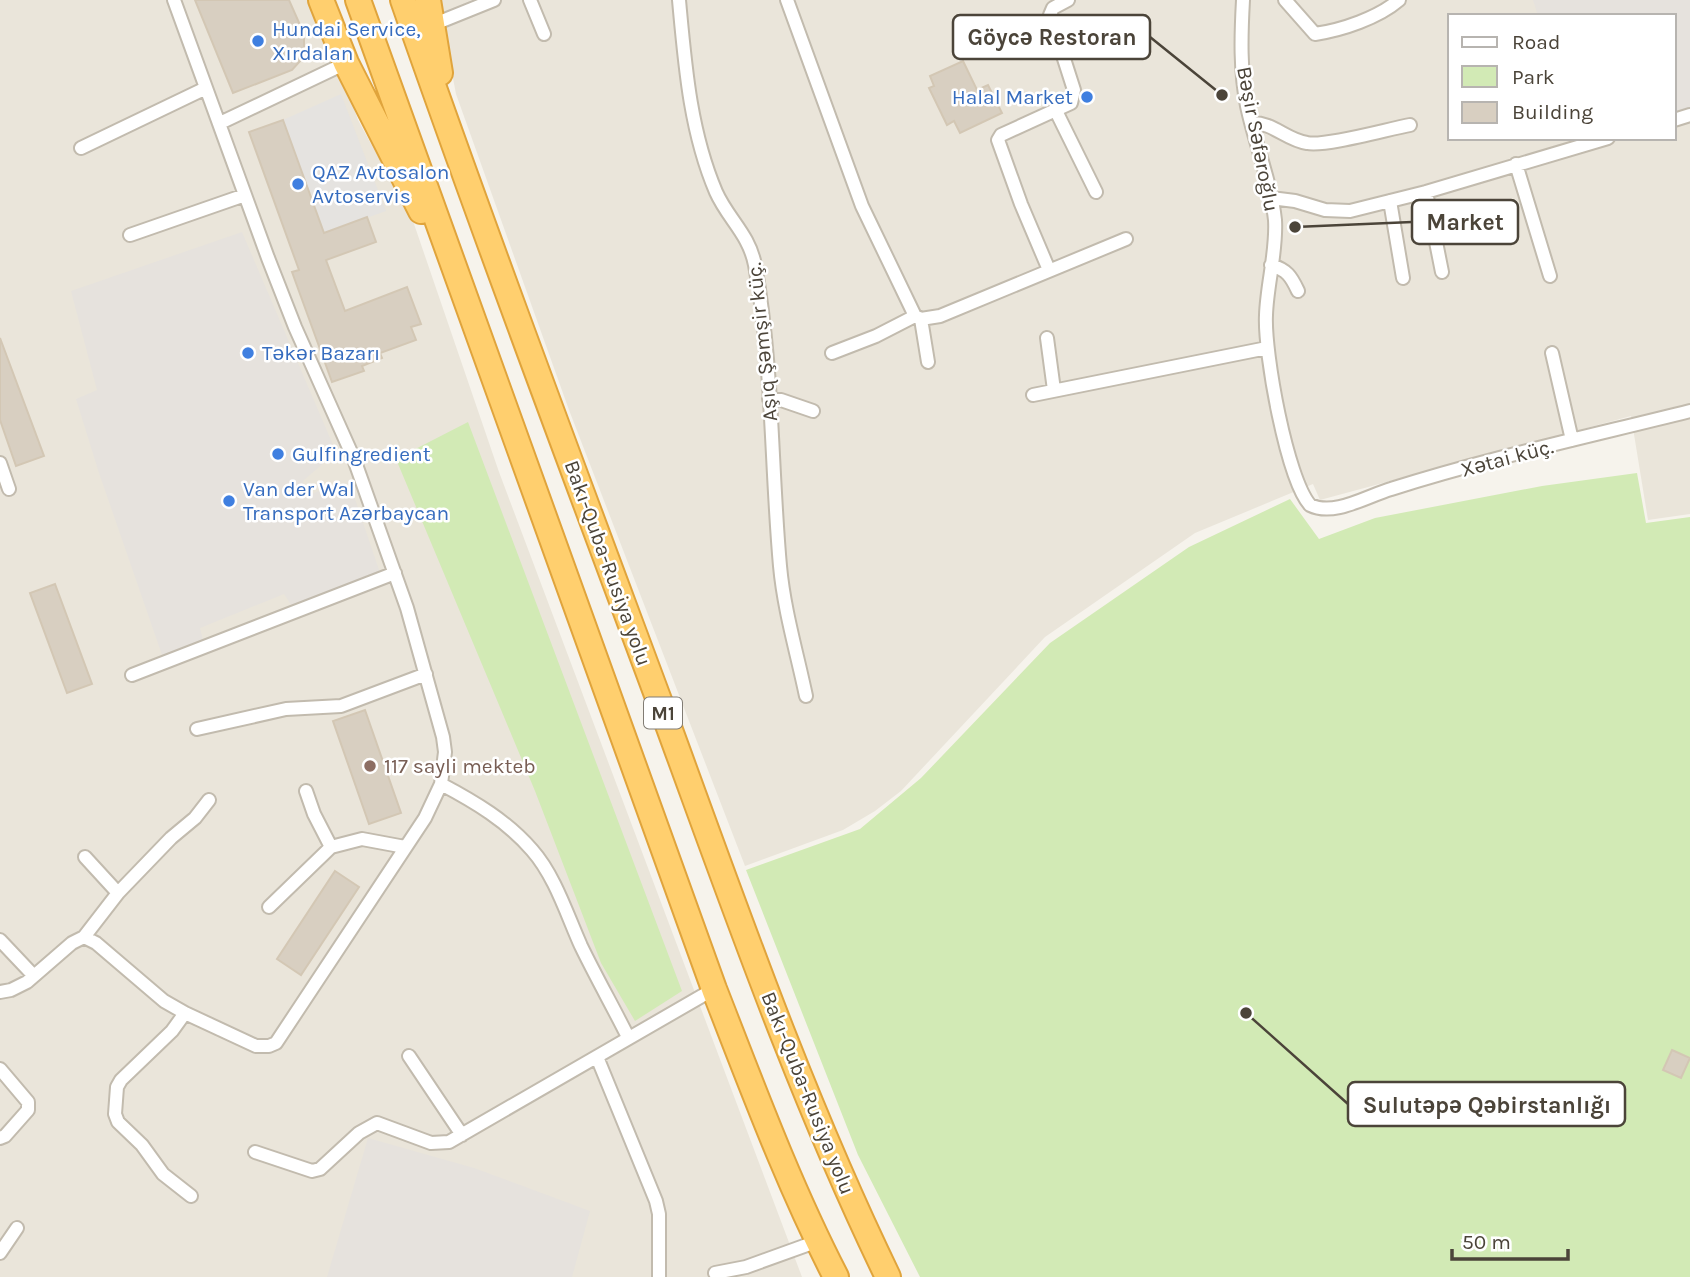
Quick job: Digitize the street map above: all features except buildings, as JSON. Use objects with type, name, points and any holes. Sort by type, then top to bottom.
[{"type":"highway","points":[[321,0],[346,63],[468,303]]},
{"type":"highway","name":"M1","points":[[358,0],[714,989],[769,1128],[836,1277]]},
{"type":"highway","name":"Bakı-Quba-Rusiya yolu","points":[[402,0],[764,985],[813,1110],[888,1277]]},
{"type":"highway","points":[[428,0],[453,142]]},
{"type":"street","points":[[84,937],[96,943],[164,1001],[256,1046],[269,1046],[276,1042],[435,801],[441,784],[445,752],[426,674],[396,573],[354,458],[296,327],[174,0]]},
{"type":"street","points":[[432,25],[494,0]]},
{"type":"street","points":[[530,0],[544,34]]},
{"type":"street","name":"Aşıq Şəmşir küç.","points":[[679,0],[686,76],[696,128],[716,192],[751,248],[763,326],[781,569],[787,612],[806,696]]},
{"type":"street","points":[[787,0],[862,206],[918,317],[928,362]]},
{"type":"street","points":[[1049,270],[998,140],[1000,135],[1067,107],[1074,98],[1074,90],[1050,15],[1053,8],[1068,0]]},
{"type":"street","name":"Bəşir Səfəroğlu","points":[[1243,0],[1241,58],[1251,123],[1275,223],[1265,320],[1267,348],[1297,485],[1310,505],[1326,510]]},
{"type":"street","points":[[1285,0],[1315,34],[1341,28],[1399,0]]},
{"type":"street","points":[[220,123],[346,63]]},
{"type":"street","points":[[81,148],[206,88]]},
{"type":"street","points":[[1056,111],[1096,192]]},
{"type":"street","points":[[1251,123],[1269,125],[1287,136],[1314,144],[1410,125]]},
{"type":"street","points":[[1271,198],[1335,212],[1350,211],[1426,192],[1601,140]]},
{"type":"street","points":[[1517,164],[1550,276]]},
{"type":"street","points":[[1426,192],[1443,271]]},
{"type":"street","points":[[130,234],[245,195]]},
{"type":"street","points":[[1390,201],[1403,278]]},
{"type":"street","points":[[832,353],[918,317],[940,316],[1126,239]]},
{"type":"street","points":[[1271,265],[1284,269],[1291,275],[1298,291]]},
{"type":"street","points":[[1047,338],[1054,390]]},
{"type":"street","points":[[1033,395],[1267,348]]},
{"type":"street","points":[[1552,353],[1572,440]]},
{"type":"street","points":[[769,399],[781,400],[813,411]]},
{"type":"street","name":"Xətai küç.","points":[[1326,510],[1393,488],[1690,411]]},
{"type":"street","points":[[0,463],[9,489]]},
{"type":"street","points":[[132,675],[396,573]]},
{"type":"street","points":[[197,729],[286,709],[341,706],[426,674]]},
{"type":"street","points":[[441,784],[479,804],[496,817],[532,850],[544,865],[582,948],[628,1037]]},
{"type":"street","points":[[306,791],[331,848]]},
{"type":"street","points":[[0,992],[20,986],[72,943],[84,937],[118,893],[171,838],[195,818],[209,800]]},
{"type":"street","points":[[269,907],[331,848],[362,839],[405,847]]},
{"type":"street","points":[[85,857],[118,893]]},
{"type":"street","points":[[0,940],[34,976]]},
{"type":"street","points":[[255,1152],[312,1171],[320,1169],[359,1133],[377,1123],[432,1143],[449,1142],[714,989]]},
{"type":"street","points":[[185,1013],[173,1031],[121,1080],[117,1087],[114,1114],[118,1122],[149,1153],[163,1174],[191,1196]]},
{"type":"street","points":[[409,1056],[462,1135]]},
{"type":"street","points":[[597,1058],[656,1201],[659,1214],[659,1277]]},
{"type":"street","points":[[0,1069],[28,1102],[28,1110],[0,1138]]},
{"type":"street","points":[[0,1253],[17,1228]]},
{"type":"street","points":[[715,1273],[748,1272],[818,1241]]},
{"type":"shaded area","points":[[0,0],[315,0],[358,120],[413,221],[499,472],[802,1277],[0,1277]]},
{"type":"shaded area","points":[[438,0],[1690,0],[1690,514],[1648,520],[1631,416],[1320,500],[1313,484],[1195,533],[1045,637],[901,791],[875,811],[843,830],[745,866],[569,410],[456,94]]},
{"type":"shaded area","points":[[1533,0],[1690,0],[1690,110],[1676,114],[1676,14],[1537,14]]},
{"type":"shaded area","points":[[341,94],[386,211],[324,233],[283,120]]},
{"type":"shaded area","points":[[242,232],[336,452],[303,481],[305,489],[309,495],[339,483],[353,493],[380,573],[293,608],[284,594],[200,628],[203,640],[162,655],[76,399],[97,390],[71,291]]},
{"type":"shaded area","points":[[368,1138],[474,1168],[590,1211],[572,1277],[327,1277]]},
{"type":"green space","points":[[468,422],[682,991],[635,1021],[601,963],[535,791],[396,459]]},
{"type":"green space","points":[[1637,473],[1646,523],[1690,517],[1690,1277],[920,1277],[858,1155],[746,870],[860,829],[921,778],[1050,643],[1189,547],[1290,499],[1319,539],[1375,518],[1542,486]]},
{"type":"place","name":"Hundai Service, Xırdalan","points":[[258,41]]},
{"type":"place","name":"Göycə Restoran","points":[[1222,95]]},
{"type":"place","name":"Halal Market","points":[[1087,97]]},
{"type":"place","name":"QAZ Avtosalon Avtoservis","points":[[298,184]]},
{"type":"place","name":"Market","points":[[1295,227]]},
{"type":"place","name":"Təkər Bazarı","points":[[248,353]]},
{"type":"place","name":"Gulfingredient","points":[[278,454]]},
{"type":"place","name":"Van der Wal Transport Azərbaycan","points":[[229,501]]},
{"type":"place","name":"117 sayli mekteb","points":[[370,766]]},
{"type":"place","name":"Sulutəpə Qəbirstanlığı","points":[[1246,1013]]}]
